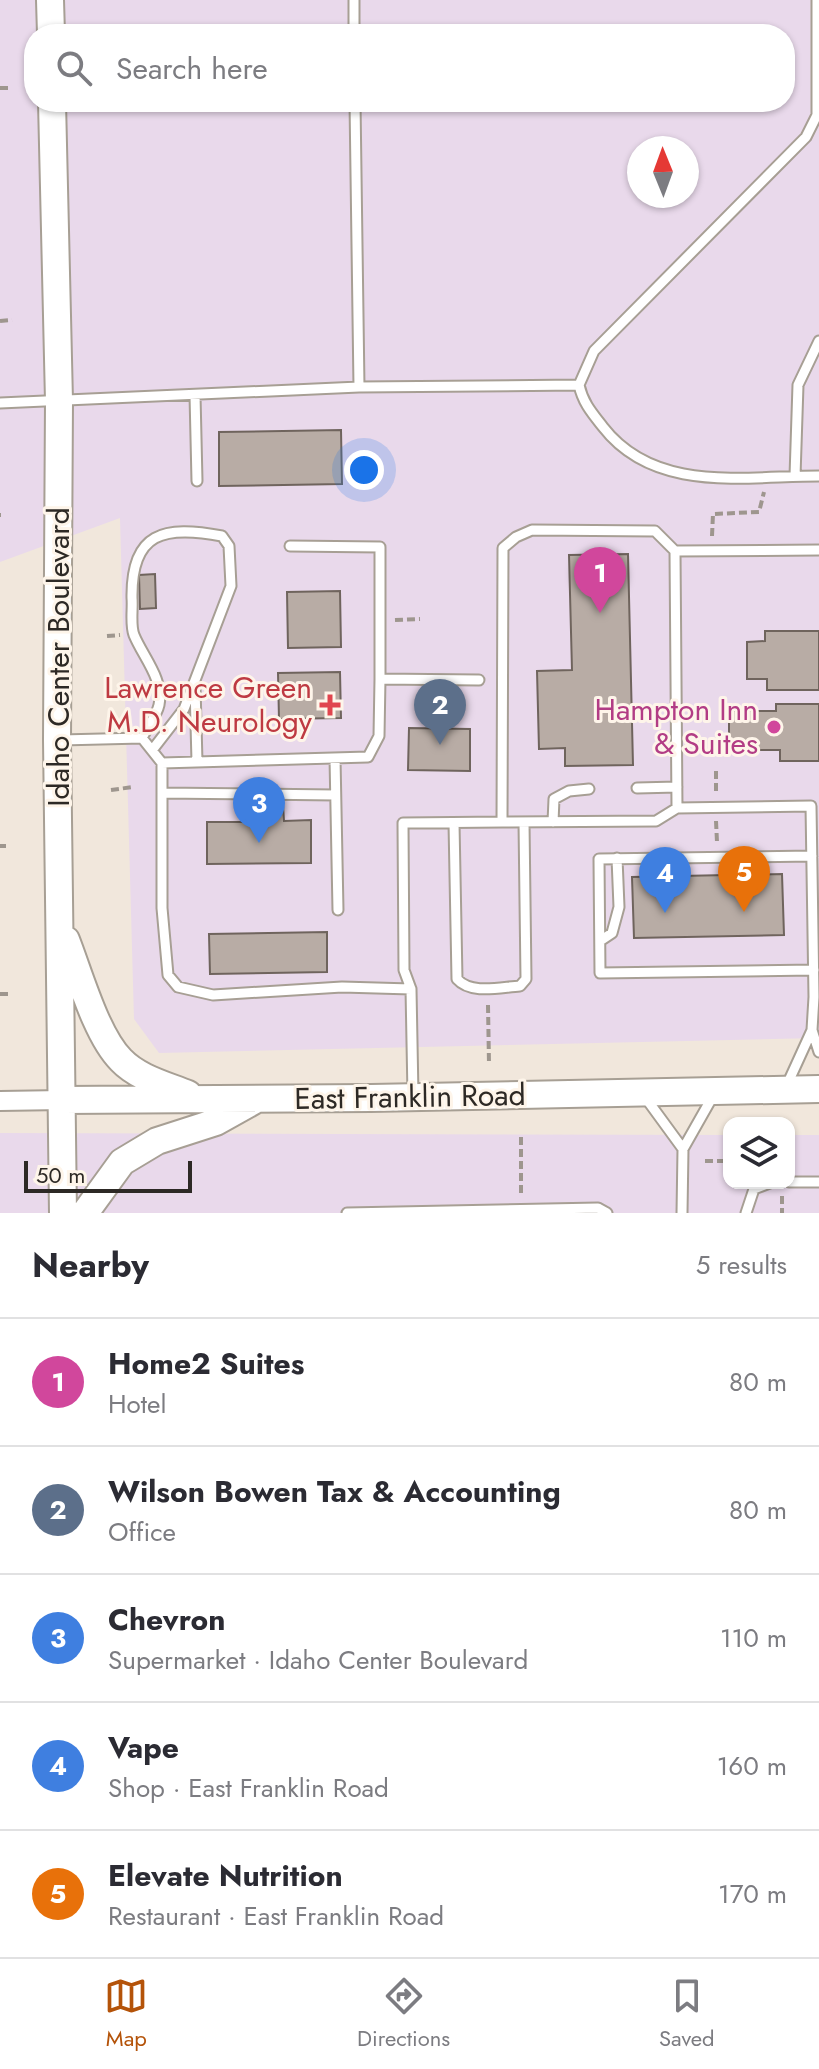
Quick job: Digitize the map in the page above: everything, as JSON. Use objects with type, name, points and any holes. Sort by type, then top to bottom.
[{"type":"main road","points":[[50,0],[51,24]]},
{"type":"main road","name":"Idaho Center Boulevard","points":[[52,112],[59,401],[57,740],[63,1213]]},
{"type":"main road","points":[[60,925],[102,1032],[121,1060],[142,1075],[199,1099]]},
{"type":"main road","name":"East Franklin Road","points":[[63,1100],[819,1089]]},
{"type":"main road","points":[[85,1213],[122,1162],[157,1141],[216,1122],[257,1099]]},
{"type":"street","name":"East Franklin Road","points":[[0,1101],[63,1100]]},
{"type":"lane","points":[[354,0],[354,24]]},
{"type":"lane","points":[[817,0],[817,115],[806,137],[594,351],[579,385],[583,400],[612,438],[647,463],[678,475],[710,478],[819,476]]},
{"type":"lane","points":[[355,112],[359,387]]},
{"type":"lane","points":[[795,476],[798,385],[819,341]]},
{"type":"lane","points":[[0,403],[359,387],[579,385]]},
{"type":"lane","points":[[195,395],[197,481]]},
{"type":"lane","points":[[502,822],[503,548],[516,537],[532,530],[655,531],[675,551],[677,808]]},
{"type":"lane","points":[[142,738],[159,705],[158,682],[133,634],[132,577],[137,556],[148,541],[162,533],[222,536],[229,546],[231,586],[184,709],[153,749]]},
{"type":"lane","points":[[162,763],[368,757],[379,736],[380,547],[290,546]]},
{"type":"lane","points":[[675,551],[819,550]]},
{"type":"lane","points":[[380,679],[479,680]]},
{"type":"lane","points":[[195,682],[197,762]]},
{"type":"lane","points":[[57,740],[142,738],[162,763],[162,908],[168,975],[178,987],[213,995],[342,987],[411,989]]},
{"type":"lane","points":[[335,758],[338,910]]},
{"type":"lane","points":[[637,788],[677,787]]},
{"type":"lane","points":[[553,822],[554,799],[569,791],[589,789]]},
{"type":"lane","points":[[162,793],[335,795]]},
{"type":"lane","points":[[413,1097],[411,989],[404,970],[403,823],[656,821],[677,808],[815,810],[812,856],[816,876],[816,997],[812,1030],[785,1090]]},
{"type":"lane","points":[[454,823],[457,979],[464,986],[474,988],[520,986],[526,979],[524,822]]},
{"type":"lane","points":[[812,856],[599,859],[600,973],[814,970]]},
{"type":"lane","points":[[600,941],[612,933],[619,907],[617,858]]},
{"type":"lane","points":[[812,1030],[819,1052]]},
{"type":"lane","points":[[682,1213],[683,1149],[716,1091]]},
{"type":"lane","points":[[642,1093],[683,1149]]},
{"type":"lane","points":[[795,1182],[819,1182]]},
{"type":"lane","points":[[746,1213],[754,1189]]},
{"type":"lane","points":[[347,1213],[598,1208],[607,1213]]},
{"type":"path","points":[[0,88],[8,88]]},
{"type":"path","points":[[0,321],[12,320]]},
{"type":"path","points":[[712,536],[713,514],[759,512],[767,477]]},
{"type":"path","points":[[380,620],[420,619]]},
{"type":"path","points":[[716,771],[716,791]]},
{"type":"path","points":[[111,790],[133,787]]},
{"type":"path","points":[[716,819],[717,842],[731,842]]},
{"type":"path","points":[[0,994],[8,994]]},
{"type":"path","points":[[488,999],[489,1064]]},
{"type":"path","points":[[521,1136],[521,1196]]},
{"type":"path","points":[[705,1161],[723,1161]]},
{"type":"path","points":[[782,1196],[782,1213]]},
{"type":"shaded area","points":[[0,0],[819,0],[819,1038],[159,1053],[134,1019],[120,518],[0,562]]},
{"type":"shaded area","points":[[0,1133],[723,1135],[723,1189],[795,1189],[795,1135],[819,1135],[819,1213],[0,1213]]},
{"type":"building","points":[[341,430],[342,484],[219,486],[219,432]]},
{"type":"building","points":[[628,554],[633,765],[565,766],[565,748],[539,749],[537,671],[572,670],[569,555]]},
{"type":"building","points":[[155,574],[156,608],[140,609],[139,575]]},
{"type":"building","points":[[340,591],[341,647],[288,648],[287,592]]},
{"type":"building","name":"Hampton Inn & Suites","points":[[765,631],[819,631],[819,690],[767,690],[767,679],[747,679],[747,642],[765,641]]},
{"type":"building","points":[[340,672],[341,718],[279,719],[278,673]]},
{"type":"building","name":"Hampton Inn & Suites","points":[[776,704],[819,704],[819,761],[780,761],[780,750],[739,750],[739,744],[729,744],[729,711],[776,711]]},
{"type":"building","points":[[409,728],[470,729],[470,771],[408,770]]},
{"type":"building","points":[[251,805],[283,805],[284,821],[311,820],[311,863],[207,864],[207,822],[251,822]]},
{"type":"building","points":[[782,874],[784,935],[634,938],[632,877]]},
{"type":"building","points":[[327,932],[327,972],[210,974],[209,934]]},
{"type":"place","name":"Home2 Suites","points":[[600,613]]},
{"type":"place","name":"Lawrence Green M.D. Neurology","points":[[330,705]]},
{"type":"place","name":"Hampton Inn & Suites","points":[[774,727]]},
{"type":"place","name":"Wilson Bowen Tax & Accounting","points":[[440,745]]},
{"type":"place","name":"Chevron","points":[[259,843]]},
{"type":"place","name":"Elevate Nutrition","points":[[744,912]]},
{"type":"place","name":"Vape","points":[[665,913]]}]
